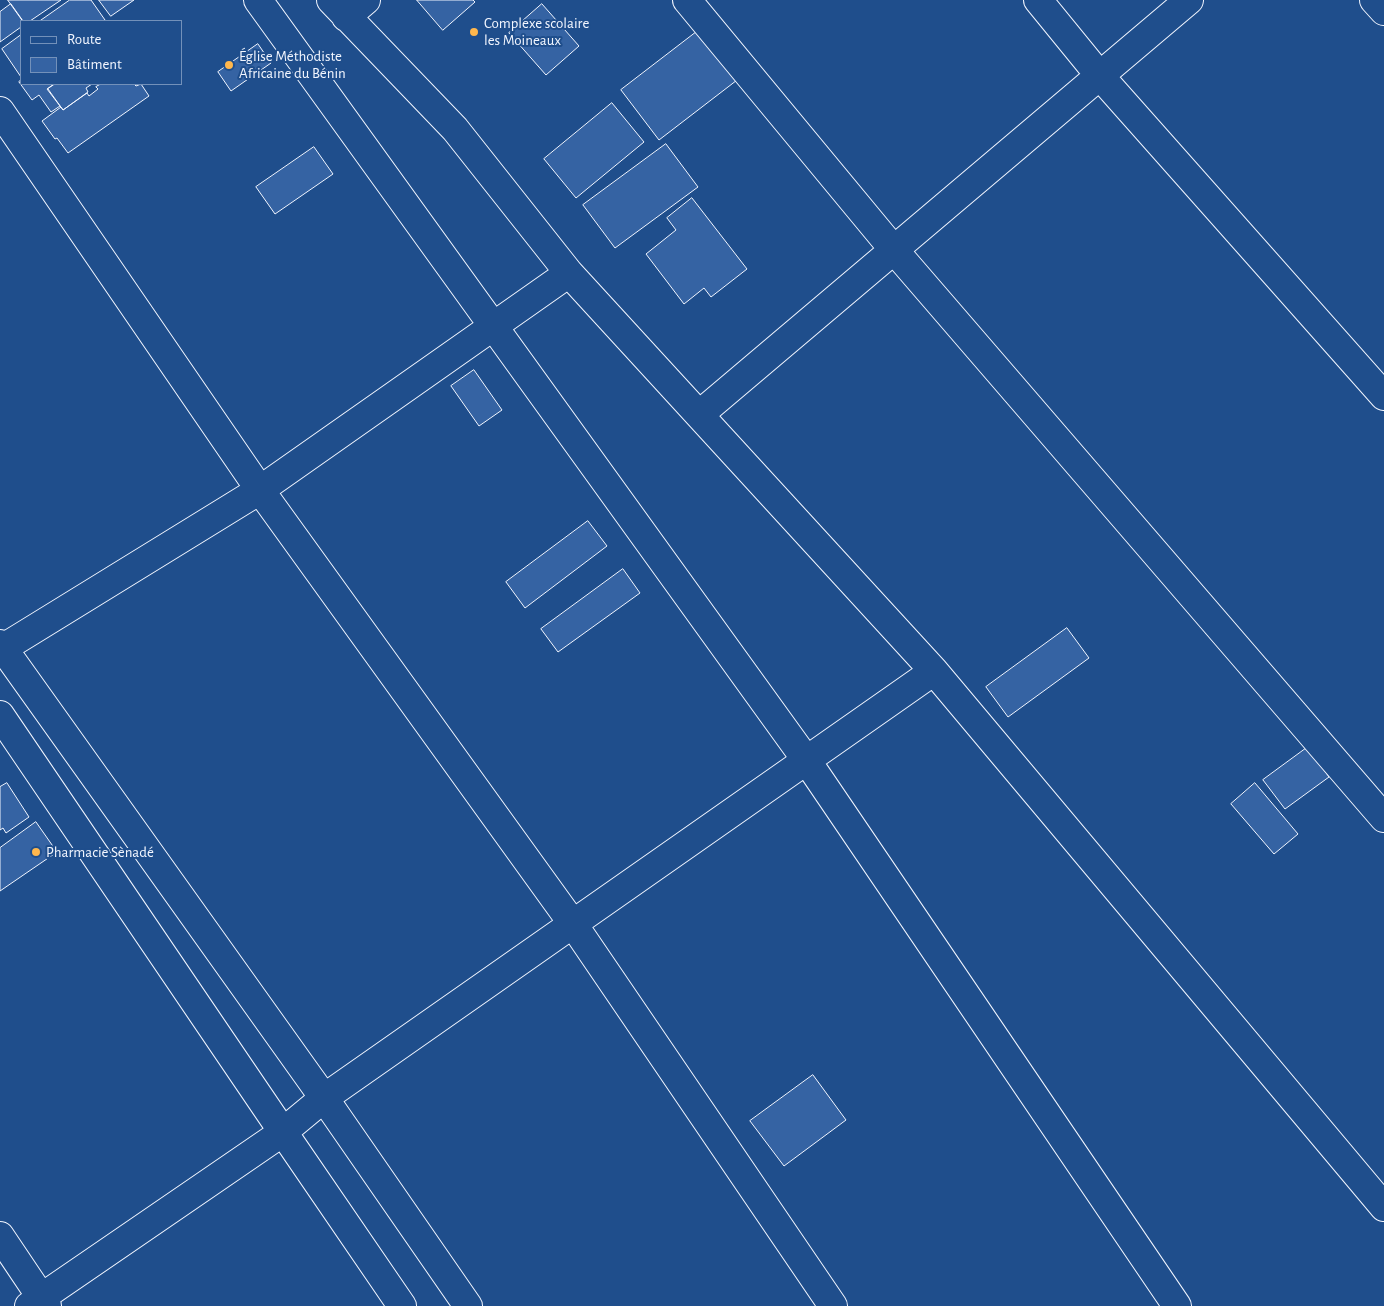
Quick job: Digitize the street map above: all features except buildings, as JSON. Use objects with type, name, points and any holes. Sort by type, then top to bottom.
[{"type":"street","points":[[258,0],[807,761],[1177,1306]]},
{"type":"street","points":[[687,0],[894,250],[1384,818]]},
{"type":"street","points":[[1038,0],[1100,76],[1384,396]]},
{"type":"street","points":[[700,414],[1189,0]]},
{"type":"street","points":[[1374,0],[1384,11]]},
{"type":"street","points":[[348,6],[455,129],[569,273],[934,671],[1384,1207]]},
{"type":"street","points":[[0,112],[260,490],[573,924],[833,1306]]},
{"type":"street","points":[[468,1306],[324,1098],[1,647],[260,490],[569,273]]},
{"type":"street","points":[[0,1236],[39,1303],[282,1132],[324,1098],[934,671]]},
{"type":"street","points":[[0,715],[402,1306]]},
{"type":"place","name":"Complexe scolaire les Moineaux","points":[[474,32]]},
{"type":"place","name":"Église Méthodiste Africaine du Bénin","points":[[229,65]]},
{"type":"place","name":"Pharmacie Sènadé","points":[[36,852]]}]
